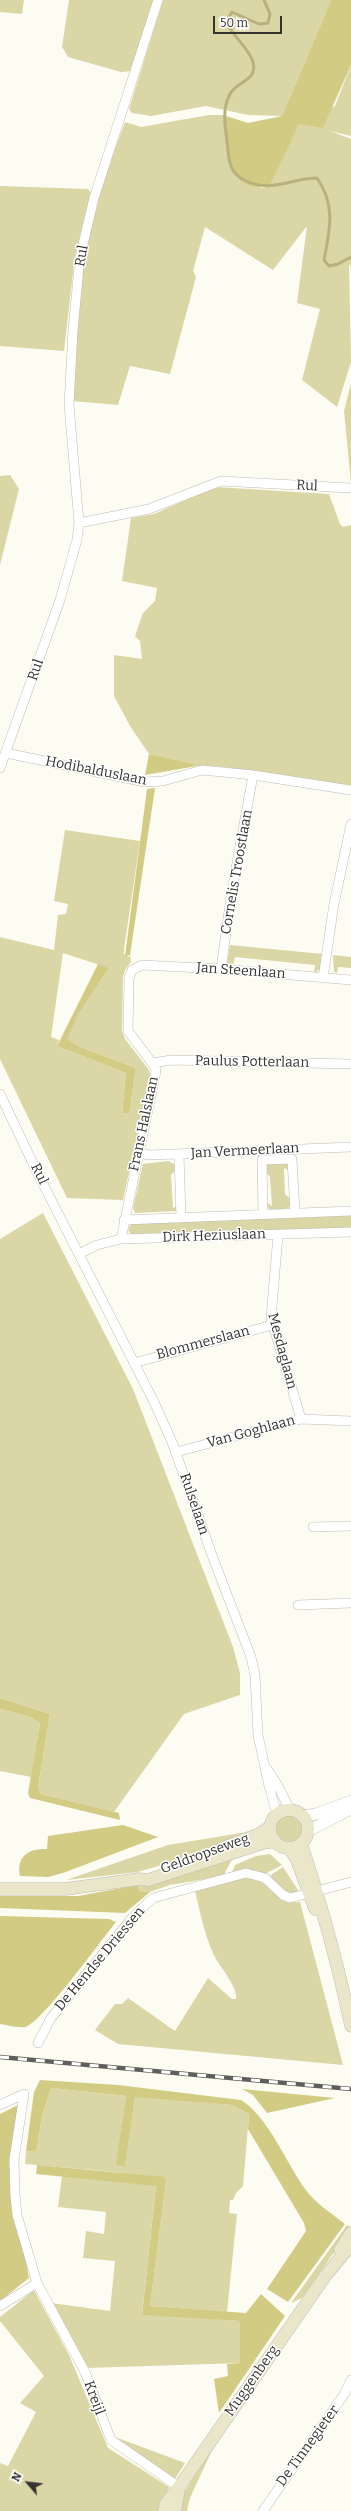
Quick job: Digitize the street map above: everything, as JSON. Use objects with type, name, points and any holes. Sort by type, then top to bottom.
[{"type":"main road","points":[[289,1848],[301,1843],[308,1831],[302,1816],[290,1810],[277,1814],[270,1827],[275,1841],[289,1848],[296,1858],[324,1912],[326,1930],[342,1983],[351,2026]]},
{"type":"main road","name":"Geldropseweg","points":[[139,1879],[145,1874],[259,1834],[270,1827]]},
{"type":"main road","name":"Geldropseweg","points":[[0,1889],[65,1889],[139,1879],[148,1880],[262,1843],[275,1841]]},
{"type":"main road","points":[[301,1843],[314,1891]]},
{"type":"main road","name":"Muggenberg","points":[[164,2511],[166,2503],[179,2487],[326,2275],[351,2233]]},
{"type":"main road","name":"Muggenberg","points":[[326,2275],[351,2245]]},
{"type":"main road","name":"Muggenberg","points":[[175,2511],[179,2487]]},
{"type":"street","name":"Rul","points":[[0,768],[60,600],[77,540],[79,523],[69,405],[73,330],[80,257],[94,198],[158,0]]},
{"type":"street","name":"Rul","points":[[79,523],[149,509],[221,481],[350,488]]},
{"type":"street","name":"Hodibalduslaan","points":[[6,753],[145,782],[163,781],[202,770],[253,775],[351,790]]},
{"type":"street","name":"Cornelis Troostlaan","points":[[221,969],[232,890],[253,775]]},
{"type":"street","points":[[323,978],[334,904],[351,824]]},
{"type":"street","name":"Jan Steenlaan","points":[[132,970],[142,965],[221,969],[351,980]]},
{"type":"street","name":"Frans Halslaan","points":[[121,1239],[156,1071],[153,1063],[128,1031],[129,978],[132,970]]},
{"type":"street","name":"Paulus Potterlaan","points":[[153,1063],[171,1060],[351,1064]]},
{"type":"street","name":"Rul","points":[[0,1094],[79,1254]]},
{"type":"street","name":"Jan Vermeerlaan","points":[[138,1153],[150,1155],[351,1147]]},
{"type":"street","name":"Dirk Heziuslaan","points":[[179,1154],[181,1218]]},
{"type":"street","name":"Dirk Heziuslaan","points":[[264,1214],[262,1160],[292,1159],[295,1213]]},
{"type":"street","name":"Dirk Heziuslaan","points":[[124,1220],[351,1211]]},
{"type":"street","name":"Dirk Heziuslaan","points":[[79,1254],[97,1245],[121,1239],[351,1232]]},
{"type":"street","name":"Mesdaglaan","points":[[278,1234],[270,1308],[272,1325],[301,1419]]},
{"type":"street","name":"Rulselaan","points":[[79,1254],[154,1402],[176,1452],[212,1558],[251,1657],[255,1675],[258,1735],[277,1814]]},
{"type":"street","name":"Blommerslaan","points":[[134,1363],[272,1325]]},
{"type":"street","name":"Van Goghlaan","points":[[176,1452],[301,1419],[351,1421]]},
{"type":"street","points":[[313,1527],[351,1526]]},
{"type":"street","points":[[298,1604],[351,1603]]},
{"type":"street","name":"Rulselaan","points":[[266,1768],[278,1786],[290,1810]]},
{"type":"street","points":[[302,1816],[316,1814],[351,1801]]},
{"type":"street","points":[[308,1831],[351,1809]]},
{"type":"street","name":"De Hendse Driessen","points":[[38,2043],[56,2012],[132,1918],[153,1898],[246,1873],[265,1878],[283,1895],[290,1898],[314,1891]]},
{"type":"street","points":[[314,1891],[351,1882]]},
{"type":"street","name":"Kreijl","points":[[0,2105],[24,2094],[14,2160],[15,2195],[17,2215],[37,2283],[85,2372],[111,2440],[179,2487]]},
{"type":"street","points":[[0,2306],[37,2283]]},
{"type":"street","name":"De Tinnegieter","points":[[262,2511],[345,2393],[351,2380]]},
{"type":"shaded area","points":[[0,0],[24,0],[22,14],[0,12]]},
{"type":"shaded area","points":[[69,0],[155,0],[133,71],[121,72],[68,57],[62,47]]},
{"type":"shaded area","points":[[163,0],[331,0],[282,116],[248,115],[206,106],[151,116],[132,113],[129,109]]},
{"type":"shaded area","points":[[331,0],[351,0],[351,65],[323,128],[299,124],[270,186],[255,187],[245,183],[237,175],[231,165],[225,140],[223,115],[248,123],[282,116]]},
{"type":"shaded area","points":[[351,65],[351,136],[330,131],[351,139],[351,267],[349,264],[351,362],[337,407],[302,380],[320,309],[297,303],[307,226],[273,270],[205,227],[193,271],[196,277],[170,374],[130,366],[118,405],[72,401],[78,307],[88,237],[100,191],[125,122],[141,127],[209,115],[223,115],[230,163],[261,188],[270,186],[299,123],[335,106]]},
{"type":"shaded area","points":[[0,186],[88,189],[91,193],[75,255],[64,351],[0,346]]},
{"type":"shaded area","points":[[351,383],[351,483],[344,411]]},
{"type":"shaded area","points":[[10,475],[19,489],[0,565],[0,476]]},
{"type":"shaded area","points":[[215,487],[329,494],[340,524],[343,527],[351,525],[351,787],[224,767],[197,766],[149,754],[130,726],[114,696],[114,655],[142,659],[140,641],[135,636],[143,613],[155,601],[157,588],[122,581],[131,518],[154,514]]},
{"type":"shaded area","points":[[149,754],[193,764],[197,766],[145,775]]},
{"type":"shaded area","points":[[155,788],[130,955],[125,956],[147,789]]},
{"type":"shaded area","points":[[65,830],[140,841],[124,949],[124,954],[129,957],[130,955],[131,962],[125,970],[123,977],[122,1031],[125,1039],[149,1070],[150,1076],[123,1200],[67,1198],[0,1059],[0,937],[54,950],[58,915],[66,914],[68,904],[54,901]],"holes":[[[63,953],[109,968],[78,1015],[66,1039],[80,1047],[136,1068],[129,1114],[122,1113],[126,1073],[57,1046],[59,1040],[51,1037]]]},
{"type":"shaded area","points":[[230,945],[323,954],[320,969],[314,973],[315,965],[235,957],[233,966],[227,963]]},
{"type":"shaded area","points":[[333,955],[351,957],[351,968],[338,967],[337,973],[334,972]]},
{"type":"shaded area","points":[[98,964],[109,968],[78,1015],[67,1039],[80,1047],[136,1068],[129,1114],[122,1113],[126,1073],[57,1046]]},
{"type":"shaded area","points":[[169,1161],[175,1165],[175,1171],[171,1175],[173,1208],[177,1206],[176,1211],[135,1213],[133,1208],[143,1164]]},
{"type":"shaded area","points":[[268,1163],[287,1163],[290,1171],[284,1168],[285,1194],[292,1200],[289,1208],[283,1210],[272,1210],[267,1207],[266,1202],[272,1206],[270,1177],[264,1170]]},
{"type":"shaded area","points":[[43,1213],[133,1389],[233,1647],[240,1673],[240,1695],[184,1714],[114,1812],[41,1794],[38,1787],[50,1714],[0,1698],[0,1239]]},
{"type":"shaded area","points":[[351,1213],[351,1228],[132,1235],[128,1230],[131,1224]]},
{"type":"shaded area","points":[[0,1698],[50,1714],[38,1787],[41,1794],[119,1813],[120,1820],[30,1798],[28,1793],[40,1723],[28,1716],[0,1709]]},
{"type":"shaded area","points":[[0,1709],[28,1716],[40,1723],[31,1777],[0,1771]]},
{"type":"shaded area","points":[[289,1814],[299,1818],[303,1828],[299,1838],[289,1842],[279,1838],[275,1828],[279,1818]]},
{"type":"shaded area","points":[[123,1825],[158,1837],[63,1873],[48,1877],[20,1876],[19,1869],[22,1858],[29,1852],[47,1849],[48,1836]]},
{"type":"shaded area","points":[[253,1831],[189,1857],[138,1872],[66,1880],[168,1845]]},
{"type":"shaded area","points":[[248,1852],[232,1860],[223,1876],[170,1885],[150,1892],[139,1891],[138,1885]]},
{"type":"shaded area","points":[[270,1854],[282,1865],[265,1874],[231,1875],[235,1865],[256,1856]]},
{"type":"shaded area","points":[[283,1867],[300,1893],[296,1894],[282,1890],[272,1879],[271,1875]]},
{"type":"shaded area","points":[[246,1877],[259,1881],[281,1899],[292,1902],[300,1902],[343,2065],[118,2044],[95,2030],[115,2004],[122,2004],[128,1998],[175,2031],[208,1978],[232,1999],[236,1999],[235,1990],[217,1961],[209,1944],[195,1891]]},
{"type":"shaded area","points":[[138,1885],[139,1891],[150,1892],[125,1913],[0,1908],[0,1896],[78,1896]]},
{"type":"shaded area","points":[[0,1916],[109,1919],[116,1922],[44,2012],[25,2027],[19,2027],[0,2024]]},
{"type":"shaded area","points":[[40,2080],[118,2085],[241,2100],[250,2107],[268,2128],[298,2179],[309,2194],[345,2224],[288,2302],[267,2289],[306,2231],[304,2223],[248,2129],[249,2114],[232,2105],[135,2097],[125,2166],[116,2165],[126,2096],[51,2088],[42,2116],[37,2149],[34,2152],[26,2151],[34,2092]]},
{"type":"shaded area","points":[[51,2088],[126,2096],[117,2165],[125,2165],[135,2096],[232,2105],[249,2114],[243,2186],[236,2193],[233,2200],[230,2200],[229,2213],[237,2214],[227,2312],[150,2306],[166,2181],[115,2172],[25,2164],[26,2151],[34,2152],[37,2149],[42,2116]]},
{"type":"shaded area","points":[[242,2089],[335,2098],[267,2113],[253,2095]]},
{"type":"shaded area","points":[[22,2103],[12,2186],[29,2278],[0,2301],[0,2114]]},
{"type":"shaded area","points":[[37,2165],[164,2177],[166,2181],[150,2306],[246,2313],[261,2294],[285,2316],[219,2413],[214,2379],[228,2376],[227,2364],[240,2363],[240,2321],[142,2315],[156,2186],[36,2174]]},
{"type":"shaded area","points":[[62,2176],[156,2185],[142,2314],[240,2321],[240,2363],[86,2368],[51,2303],[110,2311],[115,2261],[83,2258],[86,2231],[104,2234],[106,2212],[58,2207]]},
{"type":"shaded area","points":[[347,2225],[351,2228],[302,2298],[291,2303]]},
{"type":"shaded area","points":[[34,2290],[69,2355],[108,2448],[169,2487],[160,2511],[0,2511],[0,2463],[8,2466],[36,2412],[20,2403],[44,2376],[0,2321],[0,2317]]},
{"type":"shaded area","points":[[219,2435],[190,2498],[187,2511],[180,2511],[185,2491]]},
{"type":"shaded area","points":[[115,2437],[185,2463],[175,2479],[120,2446]]},
{"type":"waterway","points":[[264,0],[270,14],[268,23],[259,24],[232,12],[226,22],[251,57],[254,68],[250,77],[237,86],[227,99],[225,123],[230,165],[240,178],[265,186],[317,178],[327,198],[330,218],[324,260],[329,266],[338,264],[351,257]]},
{"type":"railway","points":[[0,2057],[351,2089]]}]
